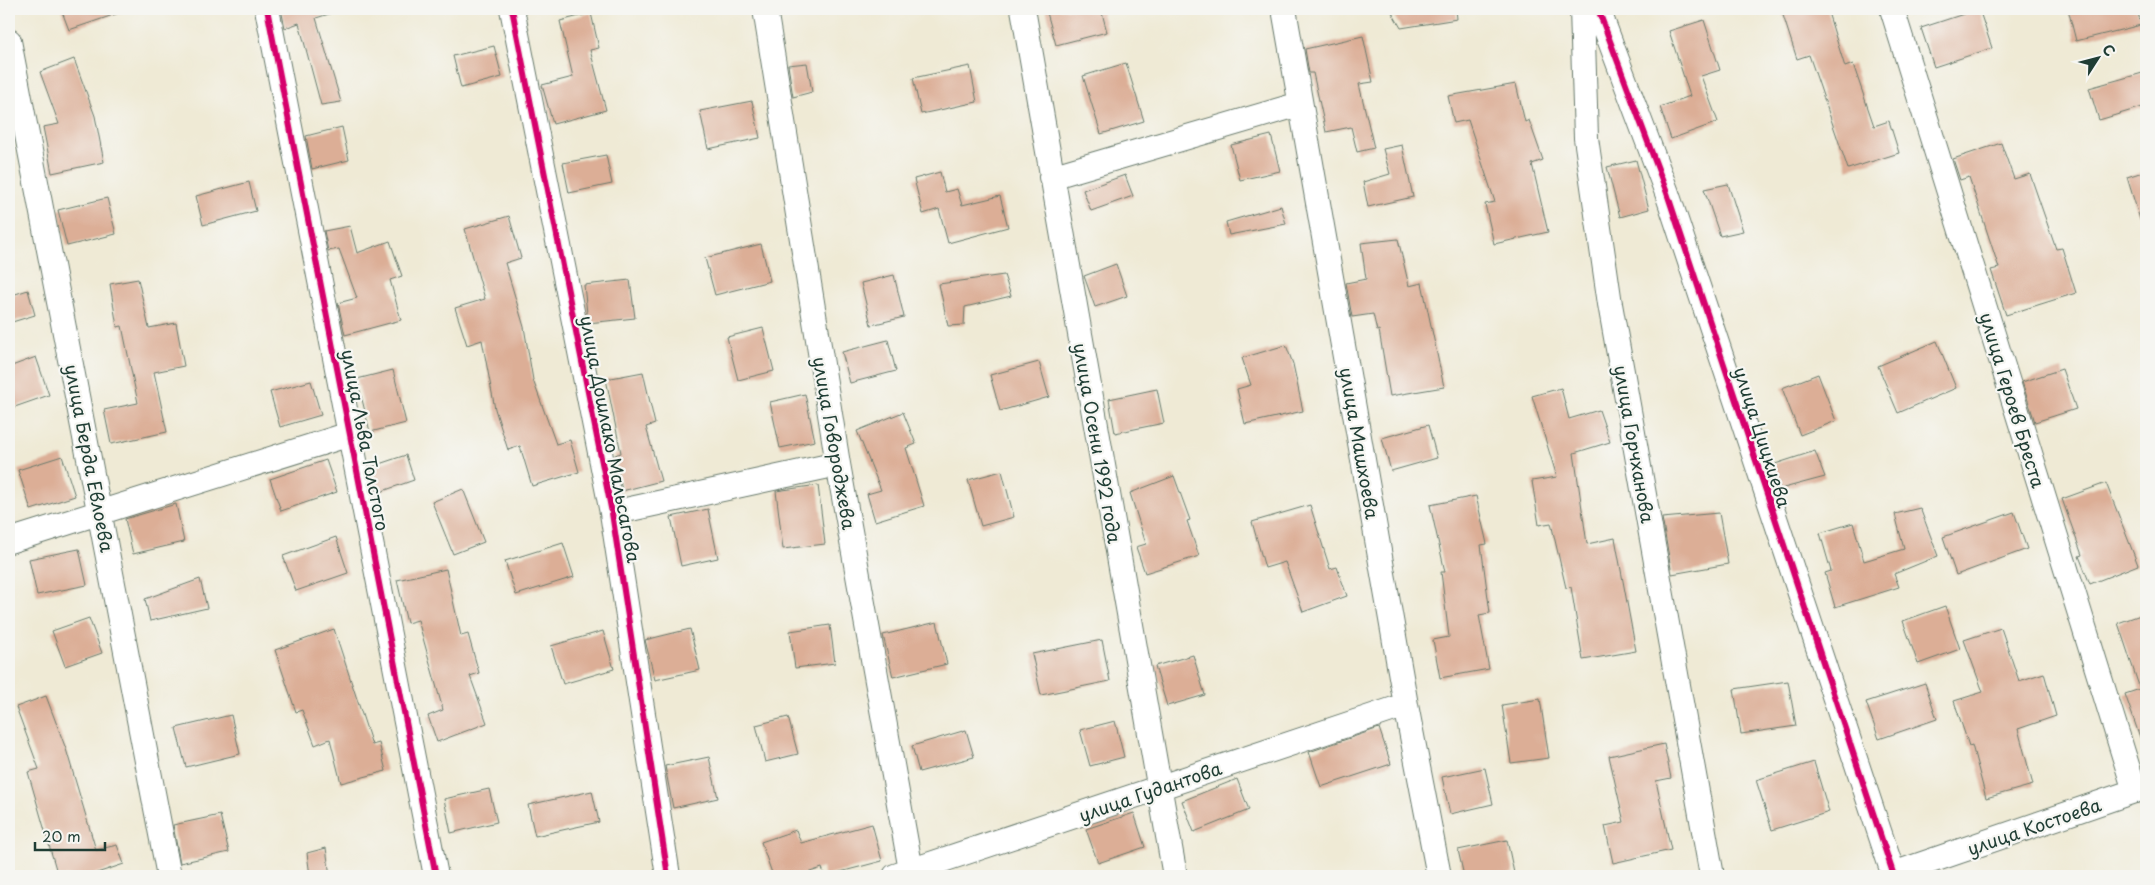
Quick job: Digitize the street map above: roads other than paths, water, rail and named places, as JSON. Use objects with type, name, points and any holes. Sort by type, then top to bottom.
[{"type":"street","name":"улица Льва Толстого","points":[[267,9],[436,876]]},
{"type":"street","name":"улица Дошлако Мальсагова","points":[[512,9],[612,514],[668,876]]},
{"type":"street","name":"улица Говороджева","points":[[765,9],[906,874]]},
{"type":"street","name":"улица Осени 1992 года","points":[[1023,9],[1175,876]]},
{"type":"street","name":"улица Машхоева","points":[[1284,9],[1406,705],[1438,876]]},
{"type":"street","name":"улица Горчханова","points":[[1582,9],[1586,138],[1610,304],[1712,876]]},
{"type":"street","name":"улица Цицкиева","points":[[1598,9],[1667,193],[1893,875]]},
{"type":"street","name":"улица Героев Бреста","points":[[1892,9],[2140,789]]},
{"type":"street","name":"улица Берда Евлоева","points":[[9,41],[169,876]]},
{"type":"street","points":[[1051,177],[1300,104]]},
{"type":"street","points":[[9,541],[350,434]]},
{"type":"street","points":[[612,514],[838,464]]},
{"type":"street","name":"улица Гудантова","points":[[906,874],[1406,705]]},
{"type":"street","name":"улица Костоева","points":[[1893,875],[2140,789]]}]
